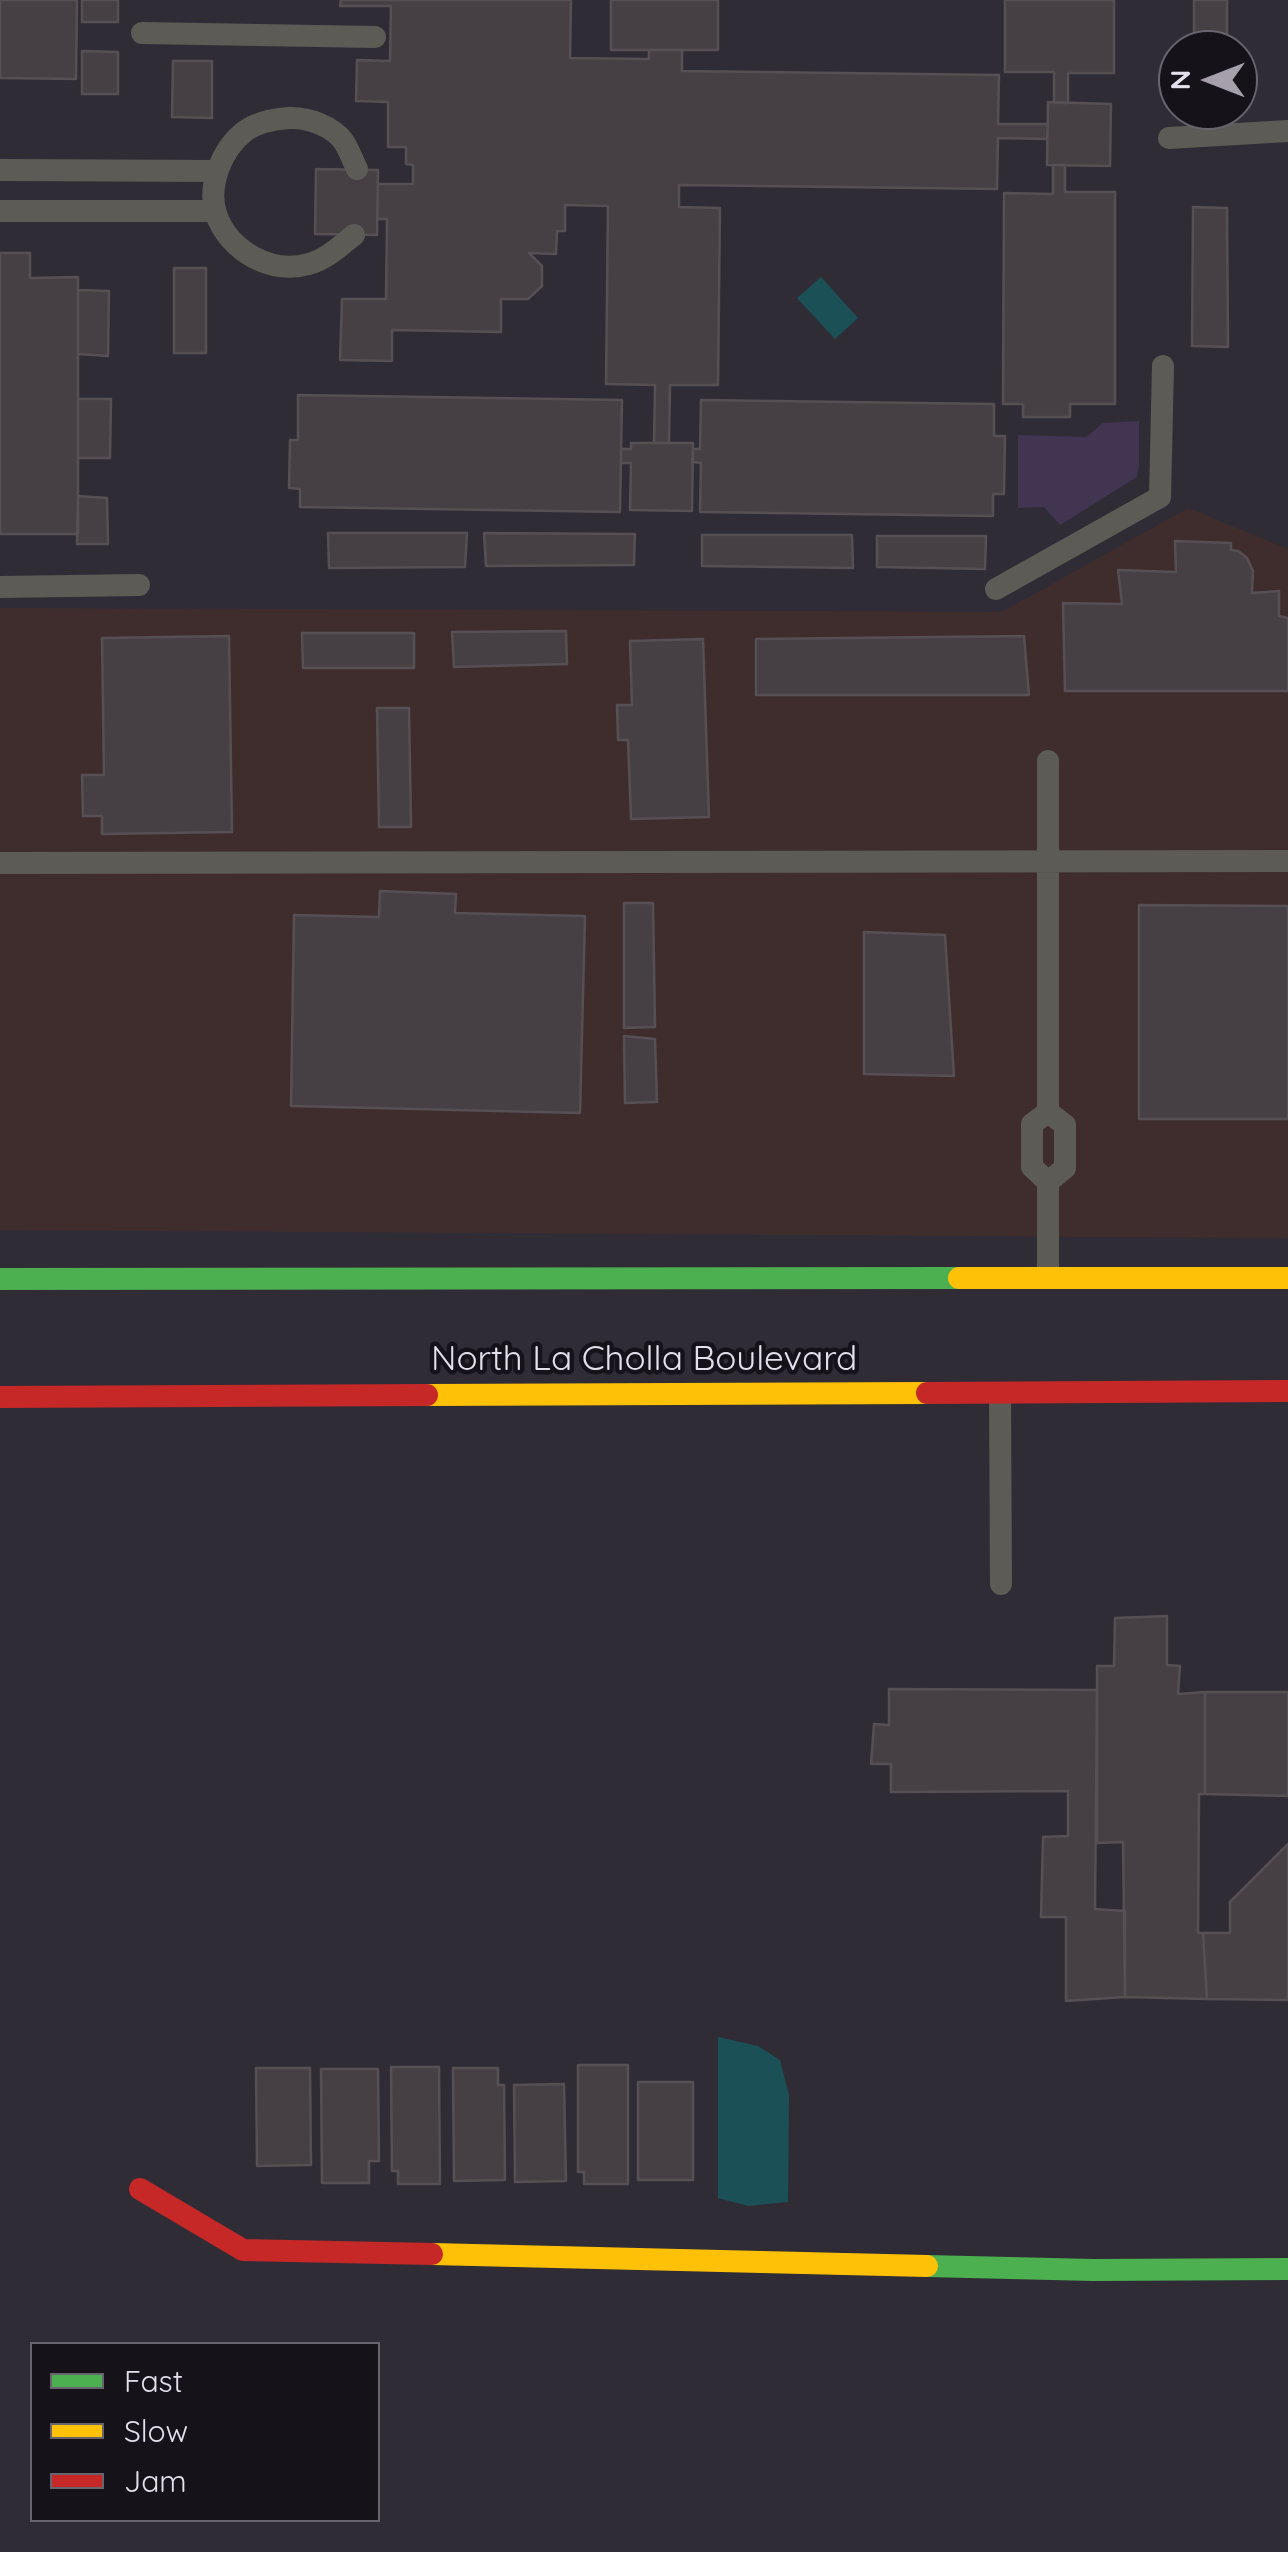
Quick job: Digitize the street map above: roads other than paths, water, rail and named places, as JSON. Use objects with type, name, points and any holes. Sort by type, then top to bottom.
[{"type":"main road","points":[[0,1279],[1288,1278]]},
{"type":"main road","name":"North La Cholla Boulevard","points":[[0,1397],[1288,1391]]},
{"type":"main road","points":[[140,2188],[243,2250],[1094,2270],[1288,2269]]},
{"type":"lane","points":[[142,33],[375,36]]},
{"type":"lane","points":[[354,235],[332,254],[309,264],[284,267],[258,261],[237,246],[215,211],[214,186],[229,147],[247,129],[271,119],[296,117],[322,124],[342,139],[357,170]]},
{"type":"lane","points":[[1168,138],[1288,131]]},
{"type":"lane","points":[[0,170],[218,170]]},
{"type":"lane","points":[[0,210],[215,211]]},
{"type":"lane","points":[[996,589],[1160,497],[1163,366]]},
{"type":"lane","points":[[0,586],[139,586]]},
{"type":"lane","points":[[1048,761],[1048,1112]]},
{"type":"lane","points":[[0,863],[1288,862]]},
{"type":"lane","points":[[1048,1112],[1032,1124],[1032,1167],[1048,1182],[1048,1278]]},
{"type":"lane","points":[[1048,1112],[1065,1125],[1065,1168],[1048,1182]]},
{"type":"lane","points":[[1000,1392],[1001,1584]]},
{"type":"water","points":[[821,277],[858,318],[835,339],[797,298]]},
{"type":"water","points":[[718,2037],[758,2046],[780,2060],[789,2095],[788,2202],[748,2206],[718,2198]]}]
